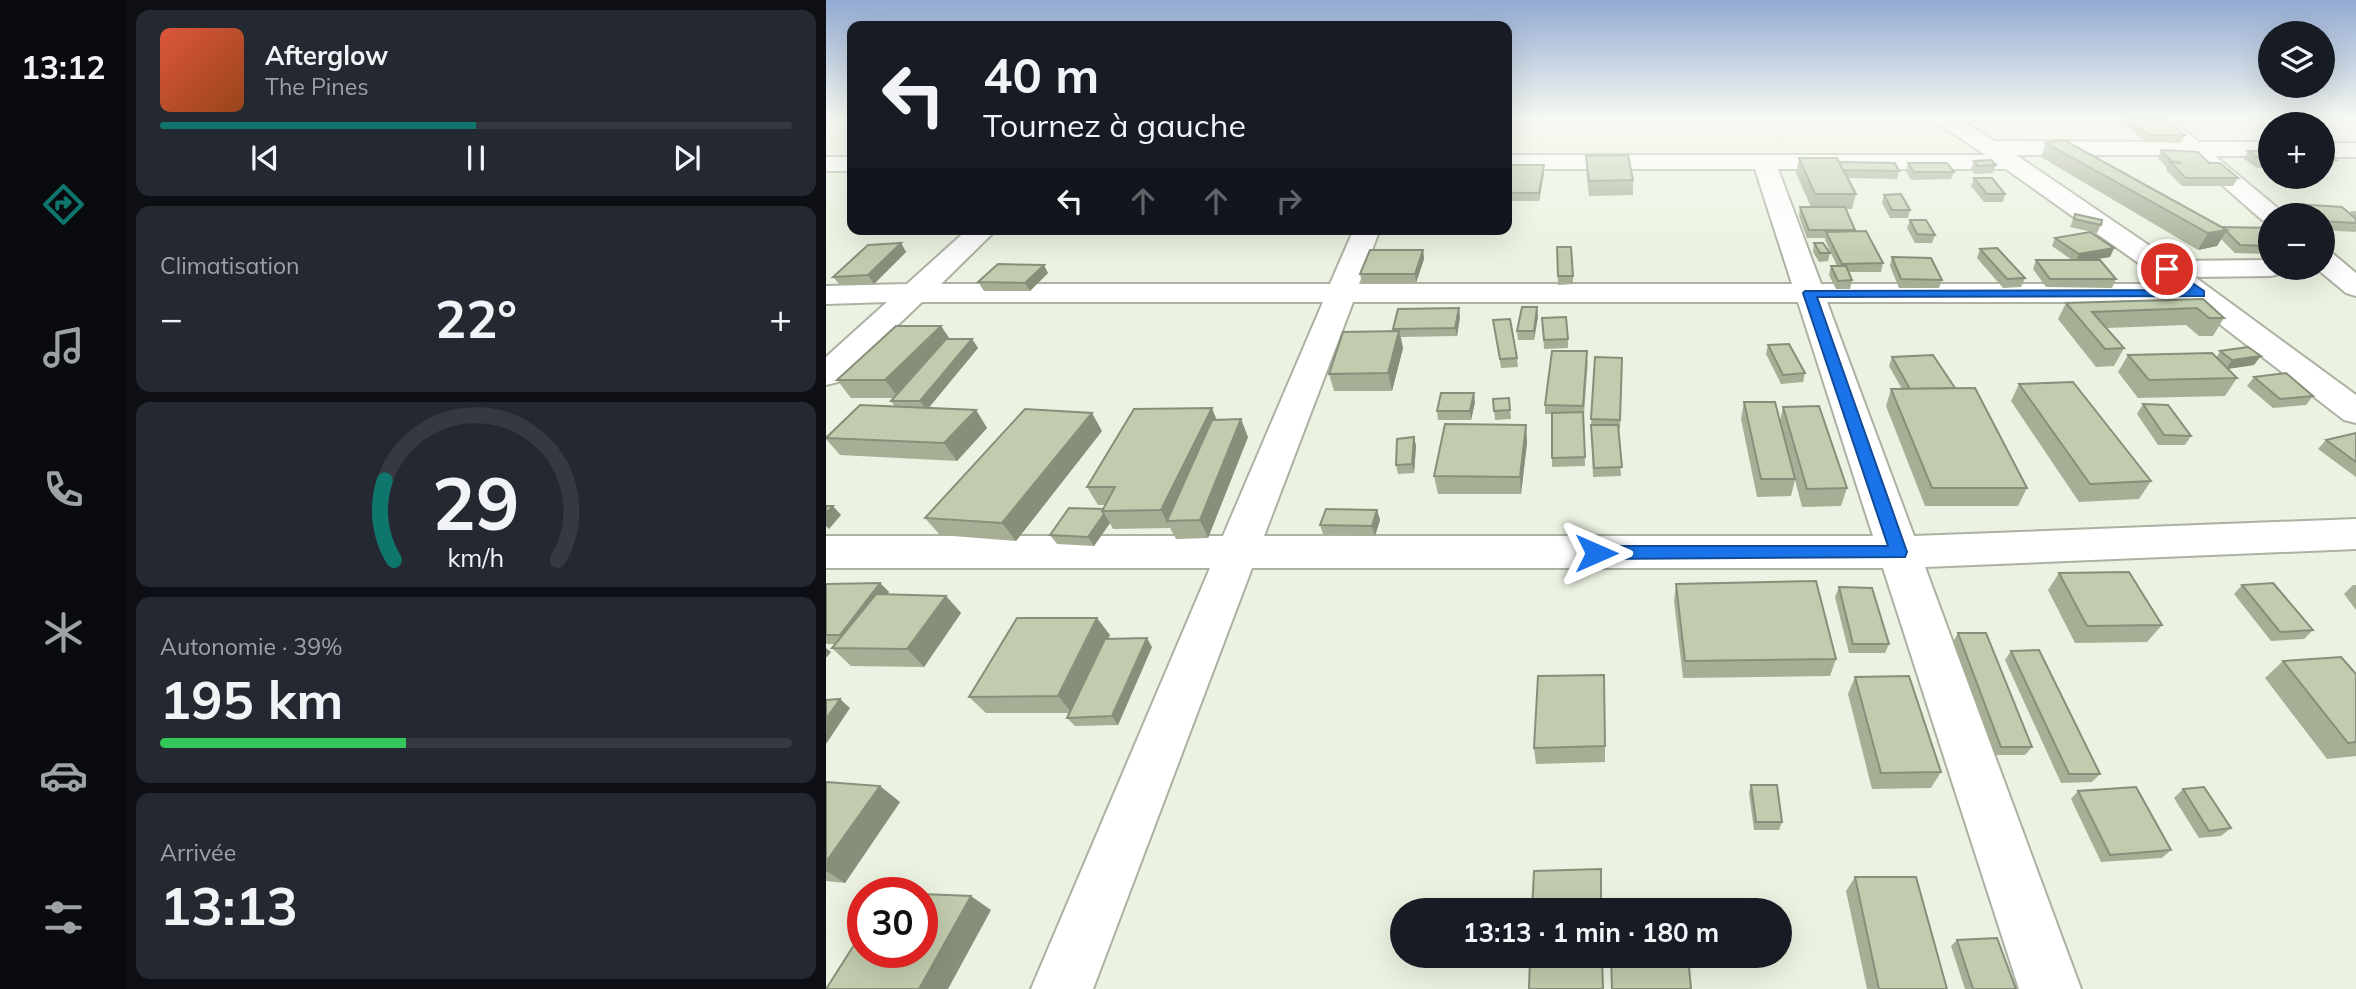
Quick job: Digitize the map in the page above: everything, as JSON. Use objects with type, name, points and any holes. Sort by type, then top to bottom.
[{"type":"street","points":[[1764,163],[2050,989]]},
{"type":"street","points":[[2012,163],[2167,269],[2356,412]]},
{"type":"street","points":[[2209,163],[2258,204]]},
{"type":"street","points":[[826,164],[847,164]]},
{"type":"street","points":[[826,375],[978,235]]},
{"type":"street","points":[[1062,989],[1365,235]]},
{"type":"street","points":[[2335,267],[2356,287]]},
{"type":"street","points":[[2167,269],[2258,268]]},
{"type":"street","points":[[826,295],[2199,293]]},
{"type":"street","points":[[826,552],[1899,552],[2356,534]]},
{"type":"building","points":[[1587,163],[1630,163],[1633,180],[1589,181]]},
{"type":"building","points":[[1801,163],[1840,163],[1856,194],[1815,194]]},
{"type":"building","points":[[1840,163],[1895,163],[1899,171],[1843,170]]},
{"type":"building","points":[[1908,163],[1947,163],[1954,172],[1914,172]]},
{"type":"building","points":[[1976,163],[1996,165],[1978,166]]},
{"type":"building","points":[[2082,163],[2106,163],[2227,230],[2208,233]]},
{"type":"building","points":[[2171,163],[2220,163],[2238,178],[2186,178]]},
{"type":"building","points":[[1512,165],[1544,165],[1539,193],[1512,193]]},
{"type":"building","points":[[1974,178],[1992,178],[2005,194],[1987,194]]},
{"type":"building","points":[[1901,194],[1910,210],[1892,210],[1884,195]]},
{"type":"building","points":[[1800,207],[1845,207],[1855,230],[1809,230]]},
{"type":"building","points":[[2335,207],[2342,207],[2356,219],[2356,223],[2335,222]]},
{"type":"building","points":[[2075,214],[2102,220],[2101,225],[2074,219]]},
{"type":"building","points":[[1910,220],[1926,220],[1935,235],[1917,234]]},
{"type":"building","points":[[2222,227],[2258,228],[2258,246],[2240,245]]},
{"type":"building","points":[[1866,231],[1883,263],[1842,264],[1826,232]]},
{"type":"building","points":[[2090,232],[2114,248],[2079,254],[2055,238]]},
{"type":"building","points":[[901,243],[868,275],[833,277],[868,245]]},
{"type":"building","points":[[1814,243],[1823,243],[1830,253],[1820,253]]},
{"type":"building","points":[[1557,247],[1571,247],[1573,276],[1558,276]]},
{"type":"building","points":[[1997,248],[2025,278],[2007,279],[1980,249]]},
{"type":"building","points":[[1370,250],[1423,250],[1415,274],[1360,274]]},
{"type":"building","points":[[1892,257],[1931,258],[1942,280],[1901,279]]},
{"type":"building","points":[[2036,260],[2100,260],[2116,279],[2050,279]]},
{"type":"building","points":[[998,264],[1044,265],[1025,283],[978,282]]},
{"type":"building","points":[[1831,266],[1846,266],[1852,280],[1838,281]]},
{"type":"building","points":[[2203,299],[2224,318],[2209,318],[2197,308],[2092,312],[2124,348],[2105,349],[2066,303]]},
{"type":"building","points":[[1522,307],[1537,307],[1534,331],[1517,331]]},
{"type":"building","points":[[1459,308],[1455,328],[1393,329],[1398,309]]},
{"type":"building","points":[[1566,317],[1568,339],[1544,340],[1542,318]]},
{"type":"building","points":[[1510,319],[1517,358],[1500,359],[1493,320]]},
{"type":"building","points":[[896,326],[941,326],[885,380],[837,380]]},
{"type":"building","points":[[1399,331],[1388,373],[1329,374],[1343,332]]},
{"type":"building","points":[[946,339],[972,339],[920,401],[891,401]]},
{"type":"building","points":[[1789,344],[1805,373],[1783,375],[1768,345]]},
{"type":"building","points":[[2248,347],[2261,356],[2232,360],[2220,351]]},
{"type":"building","points":[[1552,351],[1587,351],[1583,406],[1545,405]]},
{"type":"building","points":[[2212,353],[2237,378],[2149,380],[2128,355]]},
{"type":"building","points":[[1933,355],[1955,388],[1910,389],[1892,357]]},
{"type":"building","points":[[1595,357],[1622,358],[1620,420],[1591,419]]},
{"type":"building","points":[[2286,373],[2313,396],[2280,399],[2254,377]]},
{"type":"building","points":[[2073,382],[2151,481],[2090,484],[2019,384]]},
{"type":"building","points":[[1975,388],[2027,488],[1932,488],[1891,389]]},
{"type":"building","points":[[1441,393],[1474,393],[1470,411],[1437,411]]},
{"type":"building","points":[[1509,398],[1510,410],[1494,411],[1493,399]]},
{"type":"building","points":[[1744,402],[1775,402],[1795,479],[1761,479]]},
{"type":"building","points":[[2143,404],[2168,405],[2191,436],[2164,435]]},
{"type":"building","points":[[860,405],[976,410],[944,443],[826,438]]},
{"type":"building","points":[[1819,406],[1847,488],[1807,489],[1783,407]]},
{"type":"building","points":[[1212,408],[1161,510],[1102,511],[1115,487],[1087,487],[1134,409]]},
{"type":"building","points":[[1025,409],[1092,413],[1002,523],[925,518]]},
{"type":"building","points":[[1583,412],[1585,457],[1552,458],[1552,413]]},
{"type":"building","points":[[1241,419],[1200,520],[1167,521],[1212,420]]},
{"type":"building","points":[[1445,424],[1526,425],[1520,477],[1434,476]]},
{"type":"building","points":[[1591,425],[1618,425],[1622,467],[1594,468]]},
{"type":"building","points":[[2356,433],[2356,462],[2326,440]]},
{"type":"building","points":[[1414,437],[1412,464],[1396,465],[1397,439]]},
{"type":"building","points":[[1069,508],[1103,509],[1104,514],[1088,537],[1050,535]]},
{"type":"building","points":[[1326,509],[1377,510],[1372,526],[1320,525]]},
{"type":"building","points":[[2129,572],[2162,625],[2087,626],[2059,573]]},
{"type":"building","points":[[1816,581],[1836,659],[1685,661],[1676,584]]},
{"type":"building","points":[[880,583],[840,635],[826,635],[826,584]]},
{"type":"building","points":[[2273,583],[2313,630],[2280,632],[2242,585]]},
{"type":"building","points":[[1839,587],[1872,588],[1889,644],[1853,644]]},
{"type":"building","points":[[876,594],[946,596],[907,649],[832,648]]},
{"type":"building","points":[[1017,618],[1097,618],[1058,696],[969,697]]},
{"type":"building","points":[[1958,633],[1986,633],[2032,747],[2001,747]]},
{"type":"building","points":[[1147,638],[1112,716],[1067,718],[1105,639]]},
{"type":"building","points":[[2039,650],[2100,774],[2069,774],[2011,651]]},
{"type":"building","points":[[2341,657],[2356,674],[2356,742],[2348,743],[2283,661]]},
{"type":"building","points":[[1604,675],[1605,746],[1534,748],[1538,676]]},
{"type":"building","points":[[1909,676],[1941,772],[1881,773],[1855,677]]},
{"type":"building","points":[[840,699],[826,719],[826,700]]},
{"type":"building","points":[[826,782],[880,786],[826,862]]},
{"type":"building","points":[[1751,785],[1777,785],[1782,822],[1756,822]]},
{"type":"building","points":[[2136,787],[2171,850],[2110,855],[2078,791]]},
{"type":"building","points":[[2204,787],[2231,828],[2209,831],[2183,789]]},
{"type":"building","points":[[1601,869],[1601,898],[1533,898],[1534,871]]},
{"type":"building","points":[[1855,877],[1916,877],[1947,989],[1879,989]]},
{"type":"building","points":[[938,895],[971,896],[938,955]]},
{"type":"building","points":[[1997,938],[2016,989],[1973,989],[1957,940]]},
{"type":"building","points":[[847,956],[847,968],[931,968],[919,989],[826,989]]},
{"type":"building","points":[[1530,968],[1602,968],[1603,989],[1529,989]]},
{"type":"building","points":[[1611,968],[1689,968],[1691,989],[1612,989]]},
{"type":"route","points":[[1596,553],[1899,552],[1810,293],[2199,293],[2167,269]]}]
